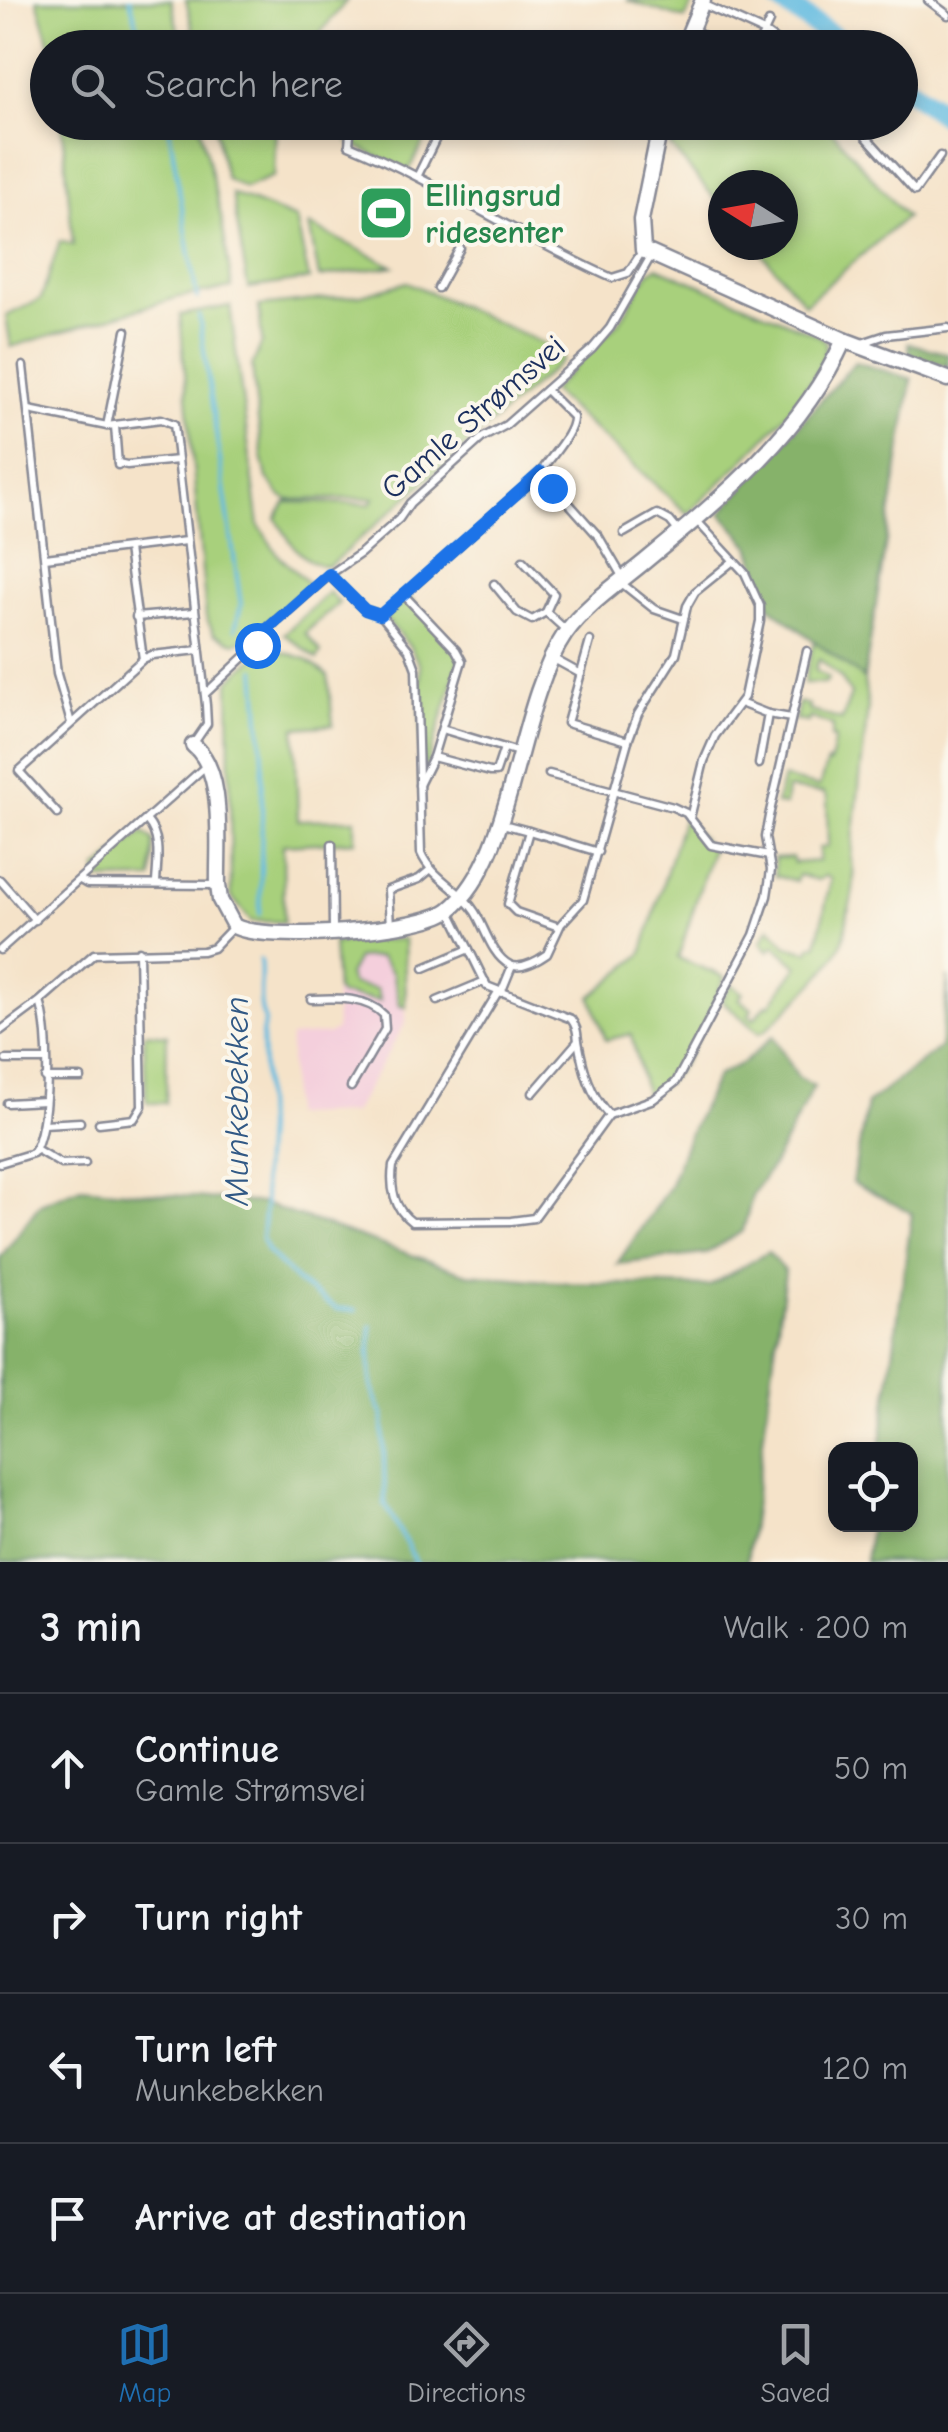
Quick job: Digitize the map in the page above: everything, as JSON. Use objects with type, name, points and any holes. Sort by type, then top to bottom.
[{"type":"street","points":[[689,30],[702,2]]},
{"type":"street","name":"Gamle Strømsvei","points":[[647,253],[641,220],[657,140]]},
{"type":"street","points":[[647,253],[850,343],[948,379]]},
{"type":"street","points":[[193,744],[209,763],[214,778],[220,900],[234,926],[249,932],[308,939],[333,932],[427,922],[449,910],[478,878],[552,658],[568,631],[752,469],[801,412],[850,343]]},
{"type":"lane","points":[[928,0],[948,15]]},
{"type":"lane","points":[[702,2],[760,30]]},
{"type":"lane","points":[[765,30],[769,22]]},
{"type":"lane","points":[[691,26],[696,30]]},
{"type":"lane","points":[[349,140],[349,144],[418,175],[467,206],[612,278],[628,274],[647,253]]},
{"type":"lane","points":[[418,175],[435,140]]},
{"type":"lane","points":[[869,140],[915,191],[940,156]]},
{"type":"lane","points":[[438,288],[460,248]]},
{"type":"lane","name":"Gamle Strømsvei","points":[[204,694],[257,645],[266,630],[329,574],[361,554],[449,467],[482,438],[506,425],[602,338],[647,253]]},
{"type":"lane","points":[[850,343],[886,334],[948,328]]},
{"type":"lane","points":[[126,331],[111,426],[118,464],[178,460]]},
{"type":"lane","points":[[23,366],[57,674],[71,722]]},
{"type":"lane","points":[[380,615],[541,472],[569,435],[574,422],[568,410],[546,390]]},
{"type":"lane","points":[[28,410],[111,426],[171,420],[207,724],[193,744]]},
{"type":"lane","points":[[541,472],[599,537],[622,581],[654,609],[683,618]]},
{"type":"lane","points":[[624,533],[656,514],[670,521],[680,533]]},
{"type":"lane","points":[[690,818],[704,761],[715,736],[740,704],[756,644],[760,606],[745,574],[696,520]]},
{"type":"lane","points":[[45,558],[186,541]]},
{"type":"lane","points":[[128,549],[143,660]]},
{"type":"lane","points":[[494,584],[524,617],[532,620],[546,612],[554,594],[523,561]]},
{"type":"lane","points":[[512,966],[537,961],[547,954],[559,927],[584,900],[638,714],[676,654],[683,618],[695,592],[732,562]]},
{"type":"lane","points":[[329,574],[365,610],[380,615],[409,650],[416,669],[421,853],[473,909],[499,955],[512,966]]},
{"type":"lane","points":[[403,594],[462,661],[433,757],[419,786]]},
{"type":"lane","points":[[136,618],[194,612]]},
{"type":"lane","points":[[546,612],[568,631]]},
{"type":"lane","points":[[590,641],[567,723],[628,741]]},
{"type":"lane","points":[[58,814],[19,770],[143,660],[152,655],[198,650]]},
{"type":"lane","points":[[512,966],[500,993],[394,1166],[392,1188],[402,1214],[412,1222],[532,1219],[610,1116],[665,1093],[686,1066],[754,935],[766,896],[769,856],[765,837],[806,652]]},
{"type":"lane","points":[[552,658],[581,674]]},
{"type":"lane","points":[[740,704],[792,718]]},
{"type":"lane","points":[[759,764],[768,714]]},
{"type":"lane","points":[[442,729],[520,753]]},
{"type":"lane","points":[[433,757],[496,772],[504,748]]},
{"type":"lane","points":[[0,950],[209,763]]},
{"type":"lane","points":[[548,774],[674,806],[690,818],[711,845],[769,856]]},
{"type":"lane","points":[[148,821],[157,840],[156,884]]},
{"type":"lane","points":[[498,823],[598,852]]},
{"type":"lane","points":[[529,831],[508,904],[516,912],[559,927]]},
{"type":"lane","points":[[332,844],[333,932]]},
{"type":"lane","points":[[390,927],[388,890],[419,880],[431,868]]},
{"type":"lane","points":[[0,880],[34,920]]},
{"type":"lane","points":[[80,880],[88,884],[218,884]]},
{"type":"lane","points":[[449,910],[485,981],[500,993],[565,1014],[576,1025],[593,1094],[610,1116]]},
{"type":"lane","points":[[0,1031],[94,954],[203,952],[213,948],[234,926]]},
{"type":"lane","points":[[424,968],[469,949]]},
{"type":"lane","points":[[99,1123],[134,1119],[142,1106],[139,952]]},
{"type":"lane","points":[[437,1002],[485,981]]},
{"type":"lane","points":[[311,999],[361,1002],[384,1015],[385,1029],[351,1087]]},
{"type":"lane","points":[[0,1162],[25,1157],[36,1149],[43,1124],[45,1060],[40,1002]]},
{"type":"lane","points":[[533,1093],[578,1041]]},
{"type":"lane","points":[[6,1060],[45,1060]]},
{"type":"lane","points":[[45,1078],[80,1078]]},
{"type":"lane","points":[[7,1103],[45,1102]]},
{"type":"lane","points":[[43,1124],[80,1122]]},
{"type":"lane","points":[[36,1149],[61,1164],[85,1163]]},
{"type":"shaded area","points":[[404,939],[406,1022],[353,1113],[291,1115],[290,1037],[336,1030],[333,943]]},
{"type":"green space","points":[[37,0],[171,0],[178,30],[46,30]]},
{"type":"green space","points":[[186,0],[347,0],[323,30],[193,30]]},
{"type":"green space","points":[[626,0],[695,0],[685,19]]},
{"type":"green space","points":[[64,140],[203,140],[221,216],[232,288],[179,297],[11,347],[6,316],[41,299],[60,241],[73,245]]},
{"type":"green space","points":[[218,140],[275,140],[274,176],[245,188],[226,179]]},
{"type":"green space","points":[[350,140],[425,140],[408,172]]},
{"type":"green space","points":[[677,140],[840,140],[906,217],[805,304],[768,260],[798,260],[798,170],[708,170],[708,190],[670,146]]},
{"type":"green space","points":[[232,194],[296,219],[309,279],[248,288]]},
{"type":"green space","points":[[309,225],[393,266],[319,277]]},
{"type":"green space","points":[[657,267],[820,336],[826,342],[822,360],[792,407],[688,514],[551,391],[620,321],[648,273]]},
{"type":"green space","points":[[407,282],[558,350],[563,360],[329,566],[319,565],[297,550],[276,518],[286,502],[370,504],[374,498],[288,500],[267,478],[252,366],[262,342],[259,306],[361,295]]},
{"type":"green space","points":[[230,306],[259,526],[278,555],[309,584],[253,637],[234,643],[214,634],[206,617],[180,315]]},
{"type":"green space","points":[[908,343],[948,354],[948,367],[910,355]]},
{"type":"green space","points":[[855,362],[912,379],[864,679],[770,607],[750,546],[721,513]]},
{"type":"green space","points":[[329,592],[339,603],[305,633],[321,652],[317,659],[284,634]]},
{"type":"green space","points":[[408,596],[461,656],[426,769],[422,761],[420,666],[410,647],[384,617]]},
{"type":"green space","points":[[814,641],[864,679],[868,708],[851,858],[853,892],[845,933],[831,962],[798,999],[759,1033],[722,1001],[731,984],[743,993],[739,999],[752,1009],[749,1015],[754,1019],[770,1005],[798,966],[774,945],[769,951],[761,942],[770,927],[787,946],[809,952],[811,946],[817,945],[831,879],[798,875],[796,881],[775,876],[774,858],[792,857],[794,863],[819,861],[819,848],[828,847],[824,793],[787,789],[785,805],[776,804],[783,778],[819,787],[827,762],[830,763],[833,726],[810,717],[808,722],[795,720],[799,702],[809,705],[808,710],[842,720],[851,694],[841,678],[819,659],[815,670],[828,678],[826,683],[804,683]]},
{"type":"green space","points":[[266,647],[306,659],[328,676],[333,725],[295,728],[298,820],[355,819],[355,841],[283,845],[284,922],[251,921],[231,896],[229,681]]},
{"type":"green space","points":[[683,817],[712,850],[678,958],[725,977],[685,1060],[661,1087],[646,1096],[631,1034],[606,1040],[591,997],[642,954]]},
{"type":"green space","points":[[143,832],[154,841],[152,879],[98,880],[97,869]]},
{"type":"green space","points":[[404,939],[406,1007],[400,1006],[393,974],[380,957],[357,958],[348,975],[351,984],[376,989],[380,1001],[340,995],[336,991],[333,943]]},
{"type":"green space","points":[[948,977],[948,1562],[865,1562],[869,1532],[918,1532],[918,1442],[881,1442],[912,1213],[852,1183],[867,1104],[940,1047]]},
{"type":"green space","points":[[147,1033],[167,1035],[166,1103],[148,1103],[146,1099]]},
{"type":"green space","points":[[773,1036],[798,1077],[814,1086],[774,1163],[753,1193],[743,1231],[705,1254],[617,1264],[669,1187],[717,1076],[746,1061]]},
{"type":"green space","points":[[81,1187],[261,1203],[467,1274],[570,1283],[709,1286],[768,1252],[785,1272],[747,1562],[0,1562],[0,1258],[40,1204]]},
{"type":"waterway","name":"Munkebekken","points":[[130,0],[139,30]]},
{"type":"waterway","points":[[780,0],[823,30]]},
{"type":"waterway","points":[[918,96],[948,117]]},
{"type":"waterway","name":"Munkebekken","points":[[171,140],[197,298]]},
{"type":"waterway","name":"Munkebekken","points":[[199,316],[241,605],[235,629]]},
{"type":"waterway","name":"Munkebekken","points":[[256,669],[263,759],[260,914]]},
{"type":"waterway","name":"Munkebekken","points":[[260,960],[265,1020],[262,1239],[267,1251],[300,1284],[337,1309],[356,1310]]},
{"type":"waterway","name":"Munkebekken","points":[[371,1326],[371,1383],[383,1415],[385,1504],[416,1562]]},
{"type":"place","name":"Ellingsrud ridesenter","points":[[386,213]]},
{"type":"route","points":[[257,645],[266,630],[329,574],[365,610],[380,615],[541,472],[552,488]]}]
